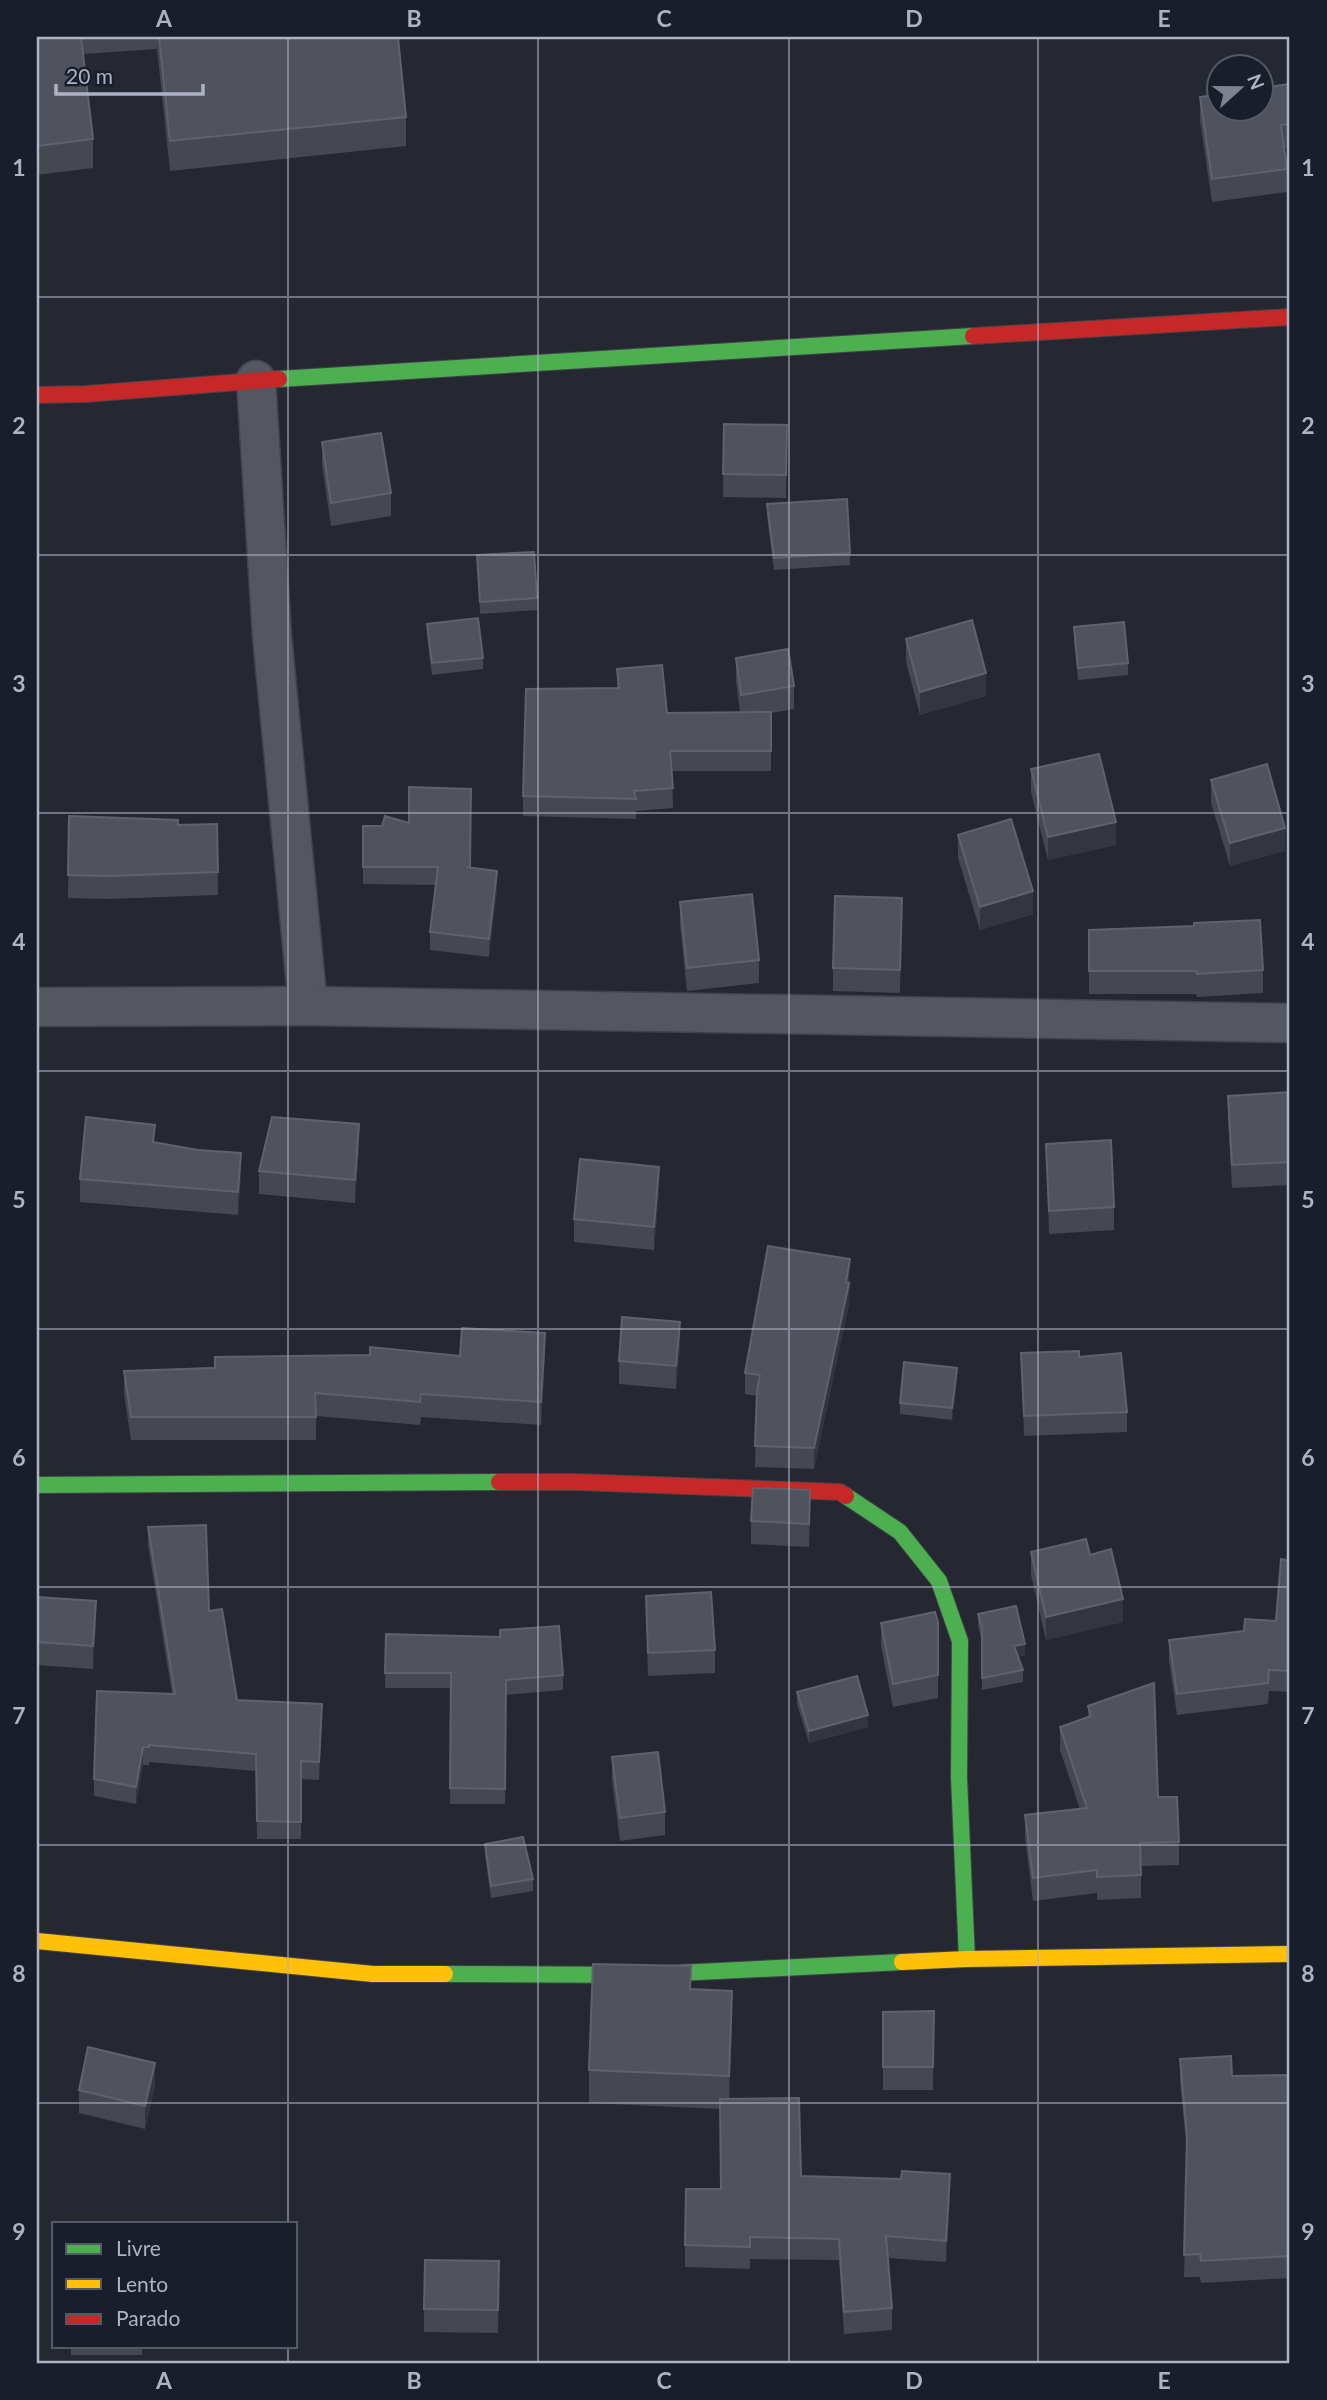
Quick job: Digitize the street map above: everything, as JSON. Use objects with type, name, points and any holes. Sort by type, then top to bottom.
[{"type":"street","points":[[37,395],[1290,317]]},
{"type":"street","points":[[256,380],[272,636],[308,1006]]},
{"type":"street","points":[[37,1007],[308,1006],[1290,1023]]},
{"type":"street","points":[[37,1485],[578,1482],[840,1492],[900,1532],[939,1581],[960,1641],[959,1778],[967,1959]]},
{"type":"street","points":[[37,1941],[373,1975],[637,1975],[967,1959],[1290,1954]]},
{"type":"building","points":[[37,37],[81,37],[93,139],[37,146]]},
{"type":"building","points":[[159,37],[398,37],[406,117],[170,141]]},
{"type":"building","points":[[1290,84],[1290,124],[1281,125],[1287,169],[1212,179],[1200,97],[1204,96],[1204,122],[1274,122],[1274,86]]},
{"type":"building","points":[[724,424],[787,425],[786,475],[723,474]]},
{"type":"building","points":[[381,433],[391,493],[331,503],[322,442]]},
{"type":"building","points":[[847,499],[850,553],[774,558],[767,504]]},
{"type":"building","points":[[534,552],[537,598],[480,602],[477,555]]},
{"type":"building","points":[[478,618],[483,658],[432,663],[427,624]]},
{"type":"building","points":[[972,620],[986,673],[920,692],[906,639]]},
{"type":"building","points":[[1124,622],[1128,663],[1078,668],[1074,627]]},
{"type":"building","points":[[788,649],[794,686],[741,695],[736,658]]},
{"type":"building","points":[[662,665],[667,713],[771,712],[771,751],[670,751],[673,788],[634,791],[636,799],[523,796],[526,689],[619,688],[617,669]]},
{"type":"building","points":[[1099,754],[1116,822],[1048,837],[1031,769]]},
{"type":"building","points":[[1267,764],[1285,828],[1230,843],[1211,780]]},
{"type":"building","points":[[409,787],[471,789],[470,867],[467,867],[497,871],[489,939],[430,932],[438,867],[363,867],[363,826],[382,826],[385,816],[409,823]]},
{"type":"building","points":[[69,816],[178,820],[178,825],[217,824],[218,872],[68,875]]},
{"type":"building","points":[[1011,819],[1033,891],[980,907],[958,835]]},
{"type":"building","points":[[752,894],[759,960],[687,968],[680,902]]},
{"type":"building","points":[[835,896],[902,898],[900,970],[833,968]]},
{"type":"building","points":[[1260,920],[1263,970],[1197,974],[1196,971],[1089,971],[1089,930],[1194,926],[1194,923]]},
{"type":"building","points":[[1290,1092],[1290,1162],[1232,1165],[1228,1096]]},
{"type":"building","points":[[86,1117],[155,1125],[153,1142],[198,1150],[241,1153],[238,1192],[80,1179]]},
{"type":"building","points":[[272,1117],[359,1124],[355,1180],[259,1171]]},
{"type":"building","points":[[1111,1140],[1114,1207],[1049,1211],[1046,1144]]},
{"type":"building","points":[[580,1159],[659,1167],[654,1227],[574,1219]]},
{"type":"building","points":[[768,1246],[850,1259],[846,1282],[849,1283],[814,1448],[755,1446],[760,1375],[745,1373]]},
{"type":"building","points":[[622,1317],[680,1322],[676,1366],[619,1361]]},
{"type":"building","points":[[462,1328],[545,1333],[541,1402],[421,1394],[420,1402],[315,1393],[316,1417],[131,1417],[124,1371],[215,1368],[215,1357],[370,1355],[370,1347],[460,1356]]},
{"type":"building","points":[[1079,1351],[1079,1357],[1121,1353],[1127,1412],[1024,1416],[1021,1353]]},
{"type":"building","points":[[904,1362],[957,1368],[952,1408],[900,1403]]},
{"type":"building","points":[[753,1488],[810,1490],[809,1524],[751,1521]]},
{"type":"building","points":[[206,1525],[209,1611],[222,1609],[237,1700],[322,1704],[319,1762],[301,1761],[301,1822],[257,1821],[256,1754],[149,1745],[143,1747],[136,1787],[94,1779],[97,1691],[175,1694],[148,1527]]},
{"type":"building","points":[[1086,1539],[1090,1555],[1111,1549],[1123,1599],[1046,1617],[1031,1552]]},
{"type":"building","points":[[1281,1559],[1290,1561],[1290,1671],[1269,1670],[1268,1683],[1177,1694],[1169,1640],[1244,1631],[1245,1619],[1276,1621]]},
{"type":"building","points":[[711,1592],[715,1650],[648,1653],[646,1596]]},
{"type":"building","points":[[37,1597],[96,1601],[93,1646],[37,1642]]},
{"type":"building","points":[[1016,1606],[1025,1644],[1014,1646],[1023,1670],[982,1678],[982,1629],[978,1614]]},
{"type":"building","points":[[935,1612],[938,1622],[938,1675],[893,1684],[881,1623]]},
{"type":"building","points":[[559,1626],[563,1675],[506,1680],[505,1789],[450,1788],[451,1673],[385,1673],[386,1634],[500,1637],[500,1630]]},
{"type":"building","points":[[857,1676],[868,1715],[809,1731],[797,1692]]},
{"type":"building","points":[[1154,1683],[1158,1797],[1177,1797],[1179,1842],[1140,1843],[1141,1875],[1097,1877],[1097,1870],[1033,1878],[1025,1815],[1087,1808],[1060,1727],[1091,1716],[1088,1706]]},
{"type":"building","points":[[658,1752],[665,1812],[620,1818],[612,1757]]},
{"type":"building","points":[[523,1837],[533,1879],[491,1886],[485,1844]]},
{"type":"building","points":[[593,1964],[691,1966],[690,1989],[732,1991],[729,2076],[589,2070]]},
{"type":"building","points":[[934,2011],[933,2067],[883,2067],[883,2012]]},
{"type":"building","points":[[88,2047],[155,2063],[145,2106],[79,2090]]},
{"type":"building","points":[[1231,2056],[1232,2076],[1290,2075],[1290,2256],[1201,2261],[1200,2254],[1184,2255],[1187,2136],[1180,2059]]},
{"type":"building","points":[[799,2098],[801,2176],[901,2179],[902,2171],[950,2174],[946,2241],[886,2236],[892,2308],[844,2312],[839,2239],[750,2237],[750,2247],[685,2245],[686,2189],[721,2189],[720,2099]]},
{"type":"building","points":[[425,2260],[499,2261],[498,2310],[424,2309]]},
{"type":"traffic: fast","points":[[279,379],[973,336]]},
{"type":"traffic: fast","points":[[37,1485],[499,1482]]},
{"type":"traffic: fast","points":[[846,1496],[900,1532],[939,1581],[960,1641],[959,1778],[967,1959]]},
{"type":"traffic: fast","points":[[445,1974],[637,1975],[902,1962]]},
{"type":"traffic: slow","points":[[37,1941],[373,1974],[445,1974]]},
{"type":"traffic: slow","points":[[902,1962],[1290,1954]]},
{"type":"traffic: jam","points":[[973,336],[1290,317]]},
{"type":"traffic: jam","points":[[37,395],[86,394],[279,379]]},
{"type":"traffic: jam","points":[[499,1482],[577,1482],[840,1492],[846,1496]]}]
